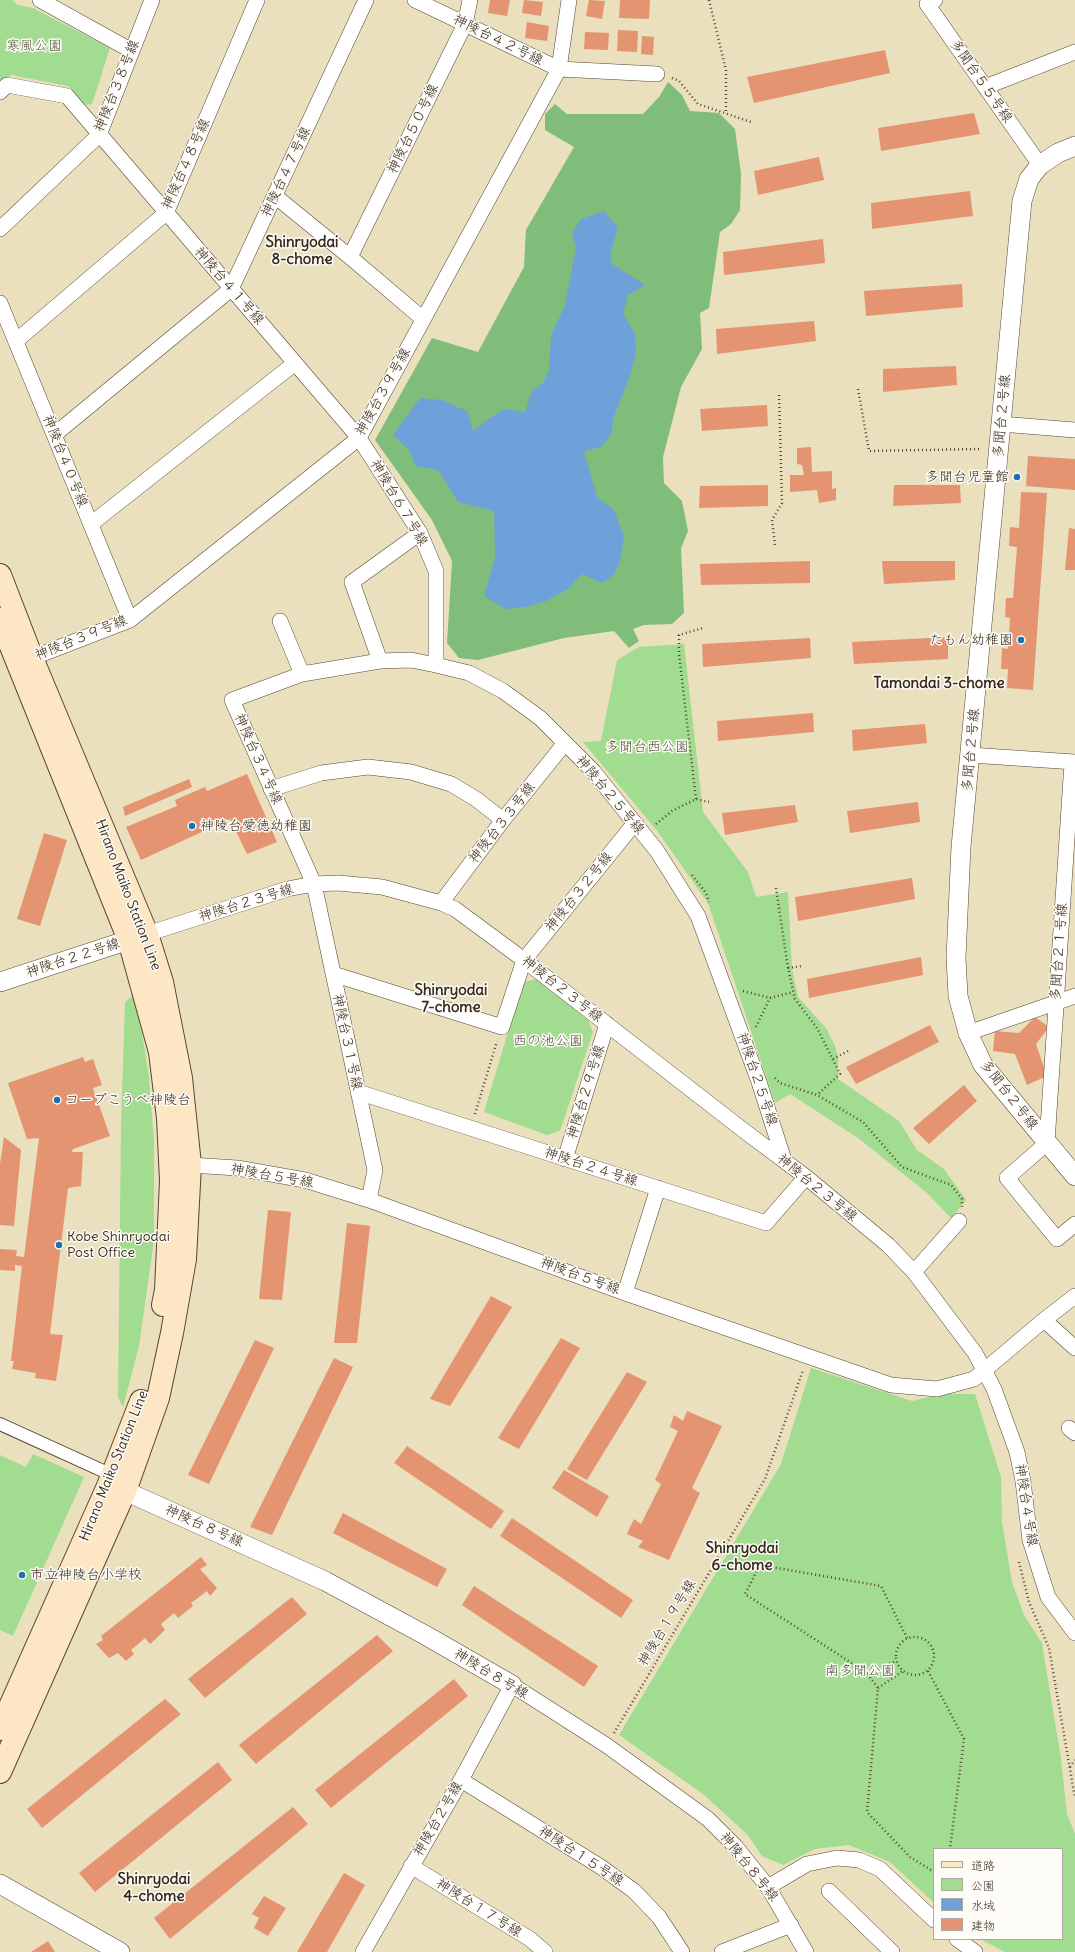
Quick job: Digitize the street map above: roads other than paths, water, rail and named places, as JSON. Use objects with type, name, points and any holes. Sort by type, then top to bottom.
[{"type":"main road","name":"Hirano Maiko Station Line","points":[[0,575],[25,661],[138,937],[162,982],[180,1078],[180,1166],[185,1259],[172,1333],[158,1398],[115,1484],[0,1729]]},
{"type":"main road","name":"Hirano Maiko Station Line","points":[[0,619],[25,661]]},
{"type":"main road","name":"Hirano Maiko Station Line","points":[[0,1772],[115,1484]]},
{"type":"street","points":[[40,0],[132,51]]},
{"type":"street","name":"神陵台３８号線","points":[[0,229],[99,135],[152,0]]},
{"type":"street","name":"神陵台４８号線","points":[[16,341],[166,213],[257,0]]},
{"type":"street","name":"神陵台４７号線","points":[[54,435],[231,289],[366,0]]},
{"type":"street","name":"神陵台４２号線","points":[[415,0],[559,69]]},
{"type":"street","name":"神陵台５０号線","points":[[350,256],[465,24],[470,0]]},
{"type":"street","name":"神陵台３９号線","points":[[25,661],[130,620],[359,438],[559,69],[569,0]]},
{"type":"street","name":"多聞台５５号線","points":[[935,0],[927,4],[1040,165]]},
{"type":"street","points":[[985,87],[1075,52]]},
{"type":"street","points":[[559,69],[657,74]]},
{"type":"street","name":"神陵台４１号線","points":[[0,92],[7,85],[67,96],[359,438]]},
{"type":"street","name":"多聞台２号線","points":[[1075,146],[1058,153],[1040,165],[1029,179],[1022,201],[970,755],[962,847],[956,958],[958,996],[968,1033],[983,1065],[1075,1176]]},
{"type":"street","points":[[275,196],[350,256],[423,319]]},
{"type":"street","name":"神陵台４０号線","points":[[0,303],[130,620]]},
{"type":"street","points":[[91,524],[295,363]]},
{"type":"street","points":[[1001,424],[1075,430]]},
{"type":"street","name":"神陵台６７号線","points":[[359,438],[420,533],[436,571],[436,665]]},
{"type":"street","points":[[380,661],[352,582],[420,533]]},
{"type":"street","points":[[280,621],[302,674]]},
{"type":"street","name":"神陵台２５号線","points":[[232,700],[302,674],[380,661],[411,660],[469,674],[503,690],[540,718],[593,771],[657,851],[698,916],[759,1082],[784,1160]]},
{"type":"street","name":"神陵台３４号線","points":[[232,700],[314,884]]},
{"type":"street","name":"神陵台３３号線","points":[[442,903],[503,820],[565,743]]},
{"type":"street","points":[[970,755],[1074,762]]},
{"type":"street","name":"多聞台２１号線","points":[[1048,1143],[1056,1003],[1074,762]]},
{"type":"street","points":[[272,789],[321,773],[368,767],[411,772],[450,784],[476,799],[503,820]]},
{"type":"street","name":"神陵台３２号線","points":[[524,960],[638,829]]},
{"type":"street","name":"神陵台２３号線","points":[[138,937],[287,889],[314,884],[338,883],[382,887],[442,903],[455,909],[524,960],[747,1134],[806,1177],[888,1245],[914,1272],[975,1353],[984,1372]]},
{"type":"street","name":"神陵台３１号線","points":[[314,884],[375,1170],[369,1200]]},
{"type":"street","name":"神陵台２２号線","points":[[0,982],[138,937]]},
{"type":"street","points":[[333,974],[502,1027],[524,960]]},
{"type":"street","points":[[968,1033],[1075,996]]},
{"type":"street","name":"神陵台２９号線","points":[[566,1159],[607,1024]]},
{"type":"street","name":"神陵台２４号線","points":[[358,1092],[766,1223],[806,1177]]},
{"type":"street","points":[[1048,1143],[1007,1178],[1057,1239],[1075,1224]]},
{"type":"street","name":"神陵台５号線","points":[[180,1166],[237,1168],[305,1180],[369,1200],[624,1293],[891,1385],[937,1389],[974,1380],[1044,1320],[1075,1296]]},
{"type":"street","points":[[624,1293],[658,1188]]},
{"type":"street","points":[[914,1272],[959,1221]]},
{"type":"street","points":[[1044,1320],[1075,1348]]},
{"type":"street","name":"神陵台４号線","points":[[984,1372],[994,1389],[1017,1452],[1023,1481],[1030,1540],[1048,1597],[1075,1633]]},
{"type":"street","points":[[0,1424],[115,1484]]},
{"type":"street","name":"神陵台８号線","points":[[115,1484],[326,1580],[425,1635],[512,1686],[606,1745],[708,1818],[735,1846],[768,1886],[806,1952]]},
{"type":"street","name":"神陵台２号線","points":[[363,1952],[461,1780],[512,1686]]},
{"type":"street","name":"神陵台１５号線","points":[[461,1780],[601,1867],[634,1891],[659,1917],[682,1952]]},
{"type":"street","points":[[768,1886],[807,1864],[837,1858],[859,1860],[880,1869],[933,1919]]},
{"type":"street","name":"神陵台１７号線","points":[[411,1866],[530,1939],[546,1952]]},
{"type":"street","points":[[0,1884],[120,1952]]},
{"type":"street","points":[[829,1891],[892,1952]]},
{"type":"street","points":[[722,1952],[791,1925]]},
{"type":"street","points":[[958,1940],[975,1952]]},
{"type":"water","points":[[604,211],[618,228],[610,254],[612,264],[645,285],[628,295],[623,314],[635,334],[636,354],[630,376],[613,419],[612,433],[601,447],[584,451],[597,497],[614,510],[624,536],[620,561],[614,575],[602,583],[582,574],[568,589],[546,601],[527,607],[506,609],[484,596],[495,557],[494,511],[458,502],[438,470],[415,466],[410,451],[393,435],[420,398],[441,400],[467,411],[473,431],[488,419],[505,409],[525,412],[532,391],[543,383],[549,370],[551,335],[564,308],[576,248],[572,233],[581,219]]},
{"type":"place","name":"多聞台児童館","points":[[1017,477]]},
{"type":"place","name":"たもん幼稚園","points":[[1021,640]]},
{"type":"place","name":"神陵台愛徳幼稚園","points":[[192,826]]},
{"type":"place","name":"コープこうべ神陵台","points":[[57,1100]]},
{"type":"place","name":"Kobe Shinryodai Post Office","points":[[59,1245]]},
{"type":"place","name":"市立神陵台小学校","points":[[22,1575]]},
{"type":"district","name":"Shinryodai 8-chome","points":[[302,252]]},
{"type":"district","name":"Tamondai 3-chome","points":[[939,684]]},
{"type":"district","name":"Shinryodai 7-chome","points":[[451,1000]]},
{"type":"district","name":"Shinryodai 6-chome","points":[[742,1558]]},
{"type":"district","name":"Shinryodai 4-chome","points":[[154,1888]]},
{"type":"park label","name":"寒風公園","points":[[34,46]]},
{"type":"park label","name":"多聞台西公園","points":[[647,747]]},
{"type":"park label","name":"西の池公園","points":[[548,1041]]},
{"type":"park label","name":"南多聞公園","points":[[860,1671]]}]
